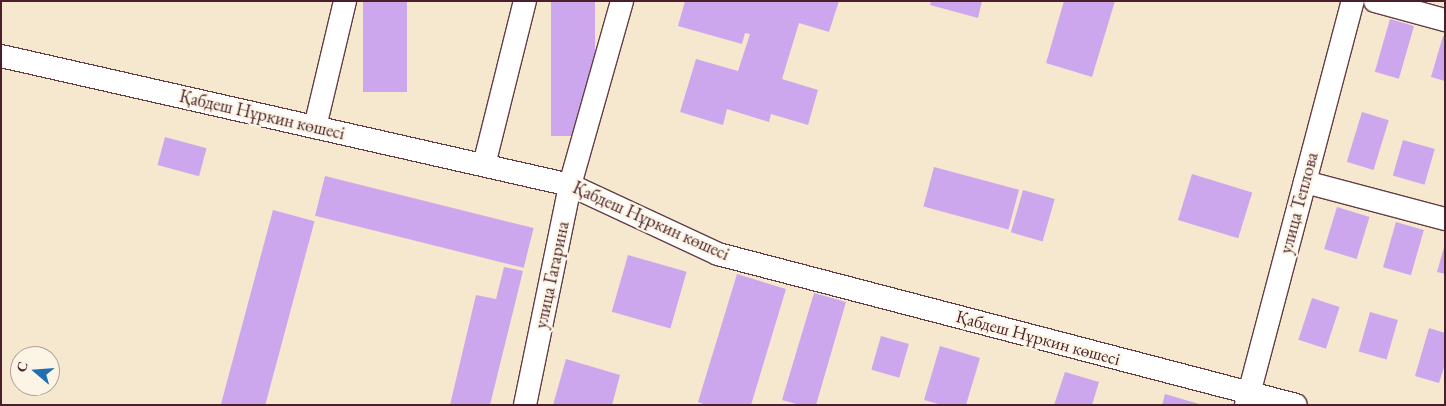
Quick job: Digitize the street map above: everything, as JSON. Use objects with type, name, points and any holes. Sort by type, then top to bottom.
[{"type":"street","points":[[315,127],[345,1]]},
{"type":"street","points":[[484,165],[525,1]]},
{"type":"street","name":"улица Гагарина","points":[[525,405],[570,185],[622,1]]},
{"type":"street","name":"улица Теплова","points":[[1247,399],[1352,1]]},
{"type":"street","points":[[1375,1],[1445,20]]},
{"type":"street","name":"Қабдеш Нұркин көшесі","points":[[1,56],[570,185],[718,254],[1247,399],[1296,405]]},
{"type":"street","points":[[1305,182],[1445,220]]},
{"type":"building","points":[[363,1],[407,1],[407,92],[363,92]]},
{"type":"building","points":[[551,1],[595,1],[595,136],[551,136]]},
{"type":"building","points":[[685,1],[839,1],[829,32],[799,23],[782,79],[818,90],[808,125],[771,114],[769,122],[727,109],[723,125],[680,112],[696,59],[738,71],[750,34],[745,33],[742,44],[678,26]]},
{"type":"building","points":[[931,1],[982,1],[978,18],[930,5]]},
{"type":"building","points":[[1064,1],[1115,1],[1092,77],[1046,63]]},
{"type":"building","points":[[1390,19],[1414,26],[1399,79],[1375,72]]},
{"type":"building","points":[[1443,36],[1445,36],[1445,81],[1431,77]]},
{"type":"building","points":[[1362,112],[1389,120],[1374,170],[1347,162]]},
{"type":"building","points":[[165,137],[207,148],[199,176],[157,165]]},
{"type":"building","points":[[1403,140],[1435,149],[1425,185],[1393,176]]},
{"type":"building","points":[[934,167],[1019,190],[1008,229],[923,207]]},
{"type":"building","points":[[1192,174],[1252,192],[1238,238],[1178,220]]},
{"type":"building","points":[[325,176],[534,228],[524,268],[315,216]]},
{"type":"building","points":[[1023,190],[1055,199],[1043,241],[1011,232]]},
{"type":"building","points":[[1337,207],[1370,217],[1357,259],[1324,249]]},
{"type":"building","points":[[273,210],[315,221],[265,405],[221,405]]},
{"type":"building","points":[[1396,222],[1424,230],[1411,275],[1383,267]]},
{"type":"building","points":[[1445,247],[1445,274],[1437,272]]},
{"type":"building","points":[[628,255],[687,272],[670,329],[612,312]]},
{"type":"building","points":[[504,267],[523,271],[490,405],[450,405],[476,295],[496,299]]},
{"type":"building","points":[[737,274],[786,289],[751,405],[706,405],[698,402]]},
{"type":"building","points":[[814,293],[846,302],[816,405],[800,405],[782,400]]},
{"type":"building","points":[[1312,298],[1340,307],[1326,349],[1298,340]]},
{"type":"building","points":[[1370,312],[1398,320],[1387,359],[1359,351]]},
{"type":"building","points":[[1429,328],[1445,333],[1445,364],[1439,383],[1415,376]]},
{"type":"building","points":[[881,336],[909,344],[899,378],[871,370]]},
{"type":"building","points":[[940,346],[980,358],[966,405],[942,405],[924,400]]},
{"type":"building","points":[[566,359],[620,375],[612,405],[553,405]]},
{"type":"building","points":[[1065,372],[1099,382],[1092,405],[1054,405]]},
{"type":"building","points":[[1165,394],[1199,404],[1199,405],[1162,405]]}]
